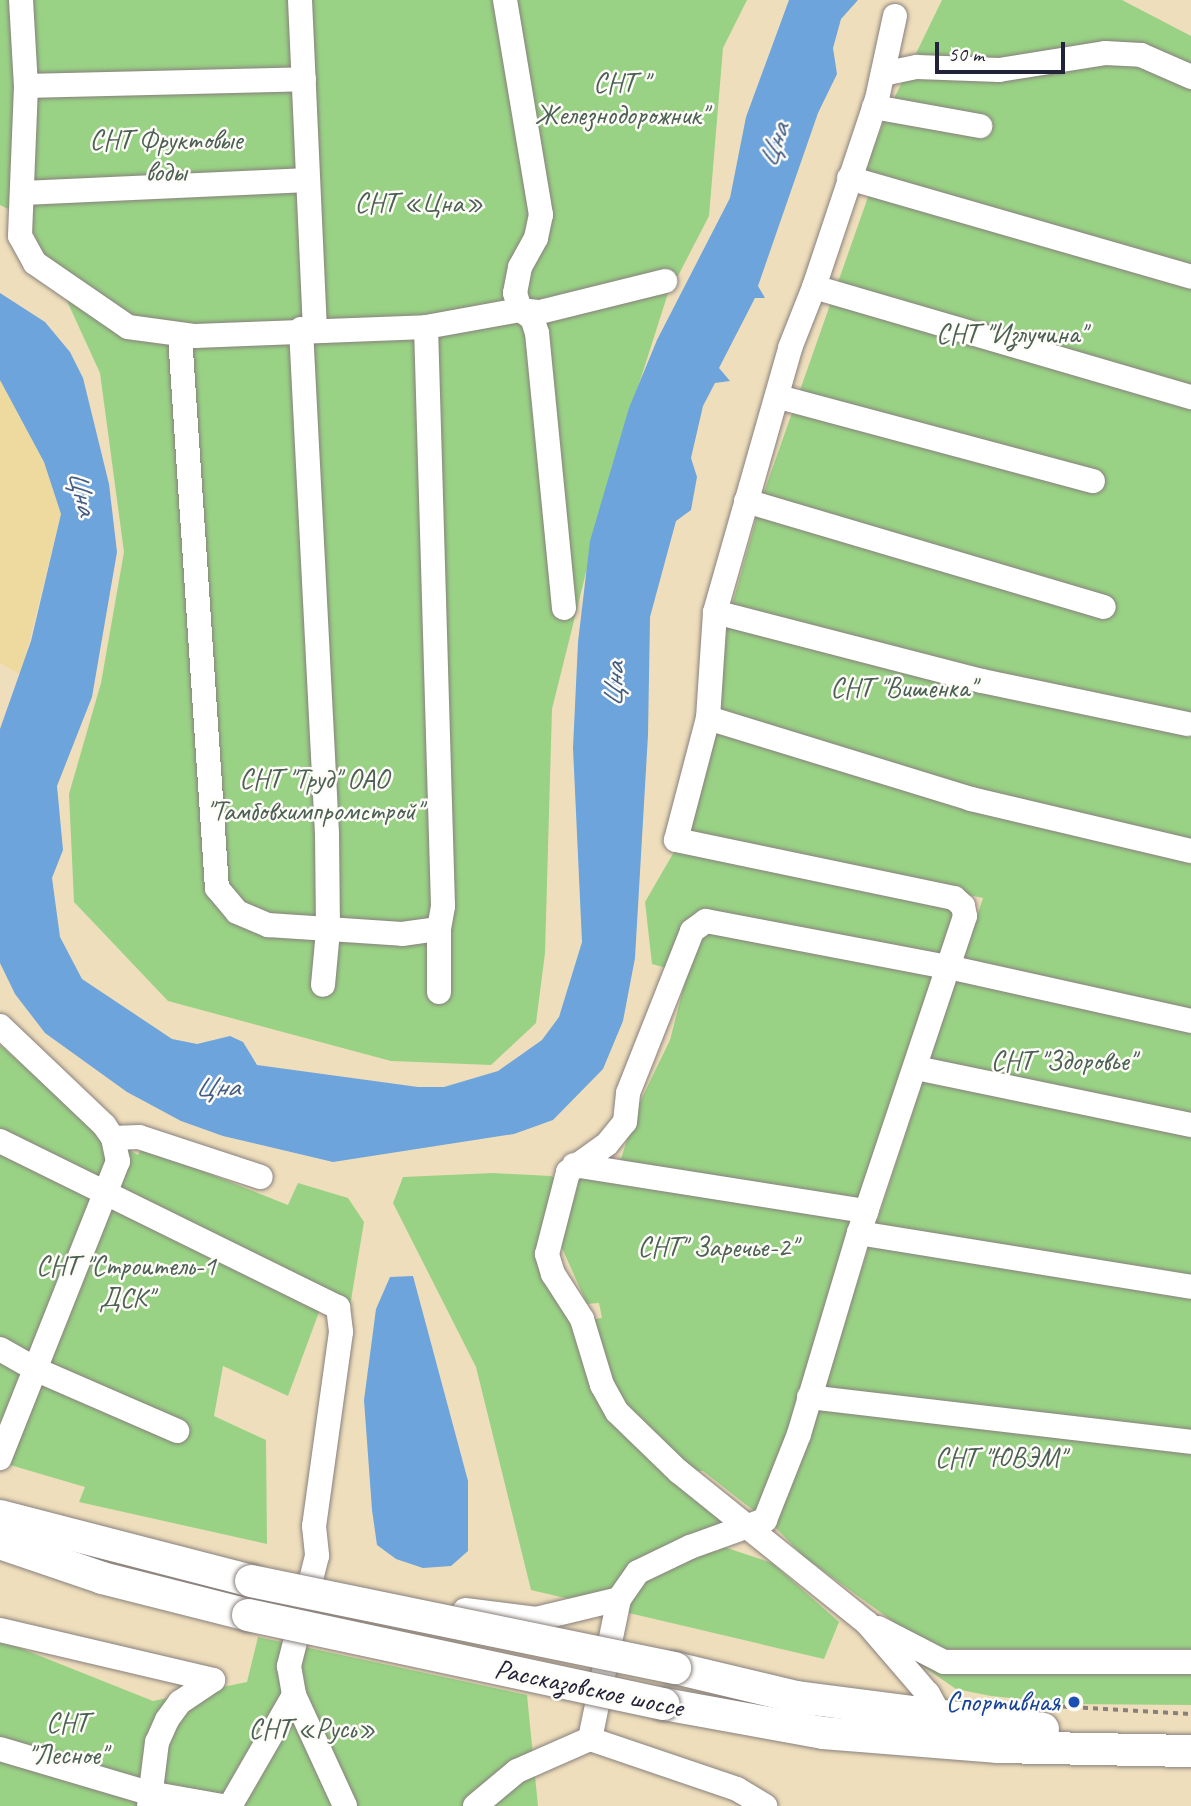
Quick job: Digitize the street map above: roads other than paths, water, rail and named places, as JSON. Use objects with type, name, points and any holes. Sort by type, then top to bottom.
[{"type":"main road","name":"Рассказовское шоссе","points":[[0,1516],[251,1581],[675,1668],[797,1697],[942,1719],[1026,1728],[1191,1733]]},
{"type":"main road","name":"Рассказовское шоссе","points":[[0,1542],[102,1578],[248,1615],[664,1704],[823,1733],[998,1747],[1191,1751]]},
{"type":"street","points":[[22,0],[26,86],[24,193],[20,236],[35,263],[128,327],[180,336],[308,329],[426,327],[520,310],[540,312],[665,281]]},
{"type":"street","points":[[300,0],[308,180],[308,329],[328,931],[323,985]]},
{"type":"street","points":[[505,0],[541,215],[536,238],[520,267],[515,293],[520,310],[532,318],[537,333],[564,608]]},
{"type":"street","points":[[590,1739],[619,1599],[638,1572],[690,1547],[765,1520],[809,1397],[863,1222],[965,916],[963,906],[954,898],[676,840],[708,718],[715,612],[779,397],[790,348],[814,287],[874,107],[895,16]]},
{"type":"street","points":[[883,74],[917,67],[999,70],[1105,53],[1141,55],[1191,77]]},
{"type":"street","points":[[26,86],[304,79]]},
{"type":"street","points":[[874,107],[981,126]]},
{"type":"street","points":[[849,178],[1191,277]]},
{"type":"street","points":[[24,193],[308,180]]},
{"type":"street","points":[[814,287],[1191,397]]},
{"type":"street","points":[[426,327],[439,677],[443,906],[439,929],[439,992]]},
{"type":"street","points":[[180,336],[213,877],[228,905],[249,918],[328,931],[402,934],[439,929]]},
{"type":"street","points":[[779,397],[1093,481]]},
{"type":"street","points":[[746,501],[1104,607]]},
{"type":"street","points":[[715,612],[982,681],[1188,724]]},
{"type":"street","points":[[708,718],[971,799],[1191,851]]},
{"type":"street","points":[[942,1719],[928,1694],[867,1623],[639,1438],[608,1398],[582,1319],[552,1274],[547,1254],[570,1174],[607,1144],[625,1122],[628,1093],[692,931],[706,921],[948,967],[1191,1021]]},
{"type":"street","points":[[0,1026],[82,1102],[113,1138],[117,1161],[37,1370],[0,1458]]},
{"type":"street","points":[[916,1068],[1191,1125]]},
{"type":"street","points":[[113,1138],[139,1138],[261,1177]]},
{"type":"street","points":[[0,1141],[338,1307],[341,1332],[314,1525],[317,1556],[289,1666],[294,1695],[345,1806]]},
{"type":"street","points":[[570,1174],[863,1222],[1191,1287]]},
{"type":"street","points":[[0,1349],[37,1370],[177,1431]]},
{"type":"street","points":[[809,1397],[1191,1442]]},
{"type":"street","points":[[313,1578],[481,1614],[536,1619],[619,1599]]},
{"type":"street","points":[[867,1623],[944,1662],[1191,1662]]},
{"type":"street","points":[[0,1630],[213,1680],[180,1702],[167,1720],[158,1742],[149,1800]]},
{"type":"street","points":[[230,1806],[294,1695]]},
{"type":"street","points":[[475,1806],[517,1771],[590,1739],[737,1789],[765,1806]]},
{"type":"street","points":[[0,1749],[149,1800],[221,1806]]},
{"type":"water","name":"Цна","points":[[789,0],[858,0],[841,19],[833,48],[837,74],[818,113],[758,286],[765,298],[755,298],[719,368],[730,381],[715,383],[703,406],[691,458],[697,477],[691,510],[676,521],[650,617],[648,735],[635,958],[623,1021],[603,1069],[553,1120],[514,1134],[333,1162],[223,1136],[181,1121],[127,1092],[45,1033],[15,994],[0,963],[0,729],[31,641],[61,514],[44,462],[0,380],[0,293],[45,322],[70,352],[83,378],[109,484],[117,552],[92,697],[57,786],[63,850],[52,878],[60,937],[82,979],[172,1039],[197,1044],[230,1036],[243,1042],[257,1065],[418,1087],[444,1087],[498,1071],[542,1040],[559,1017],[582,942],[573,748],[578,642],[590,541],[629,408],[657,340],[730,198],[746,117]]},
{"type":"water","points":[[413,1276],[468,1481],[468,1551],[451,1566],[423,1568],[396,1559],[377,1545],[372,1510],[364,1400],[376,1309],[390,1277]]},
{"type":"place","name":"Спортивная","points":[[1074,1702]]},
{"type":"park label","name":"СНТ \" Железнодорожник\"","points":[[621,99]]},
{"type":"park label","name":"СНТ Фруктовые воды","points":[[166,156]]},
{"type":"park label","name":"СНТ «Цна»","points":[[419,203]]},
{"type":"park label","name":"СНТ \"Излучина\"","points":[[1011,334]]},
{"type":"park label","name":"СНТ \"Вишенка\"","points":[[903,688]]},
{"type":"park label","name":"СНТ \"Труд\" ОАО \"Тамбовхимпромстрой\"","points":[[314,795]]},
{"type":"park label","name":"СНТ \"Здоровье\"","points":[[1063,1061]]},
{"type":"park label","name":"СНТ\" Заречье-2\"","points":[[717,1247]]},
{"type":"park label","name":"СНТ \"Строитель-1 ДСК\"","points":[[126,1282]]},
{"type":"park label","name":"СНТ \"ЮВЭМ\"","points":[[1000,1458]]},
{"type":"park label","name":"СНТ «Русь»","points":[[312,1729]]},
{"type":"park label","name":"СНТ \"Лесное\"","points":[[67,1739]]}]
